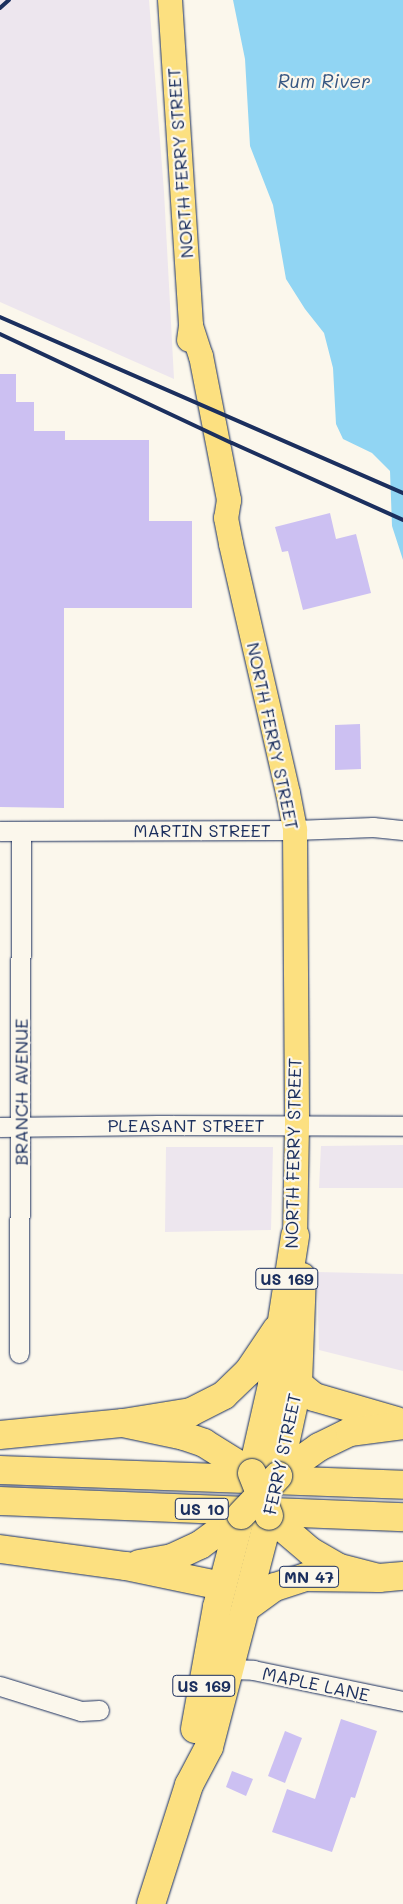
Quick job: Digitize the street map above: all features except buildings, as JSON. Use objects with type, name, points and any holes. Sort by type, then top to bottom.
[{"type":"highway","name":"NORTH FERRY STREET","points":[[189,1785],[193,1740],[222,1586],[242,1515],[265,1490],[259,1441],[272,1385],[295,1236]]},
{"type":"highway","name":"FERRY STREET","points":[[229,1669],[260,1556],[265,1490],[286,1442],[298,1384],[304,1284],[295,1236]]},
{"type":"highway","name":"US 169","points":[[0,1435],[123,1423],[191,1412],[224,1395],[248,1372],[282,1321]]},
{"type":"highway","points":[[298,1384],[314,1398],[403,1424]]},
{"type":"highway","points":[[123,1423],[184,1436],[204,1443],[265,1490],[317,1555],[340,1568],[391,1577]]},
{"type":"highway","points":[[265,1490],[319,1447],[350,1432],[403,1424]]},
{"type":"highway","name":"US 10","points":[[0,1470],[403,1485]]},
{"type":"highway","name":"US 10","points":[[0,1501],[403,1517]]},
{"type":"highway","points":[[126,1566],[172,1558],[200,1545],[242,1515]]},
{"type":"highway","points":[[0,1550],[126,1566],[222,1586]]},
{"type":"highway","name":"MN 47","points":[[247,1607],[275,1587],[306,1577],[391,1577]]},
{"type":"highway","name":"NORTH FERRY STREET","points":[[151,1904],[189,1785],[210,1747],[229,1669]]},
{"type":"main road","name":"NORTH FERRY STREET","points":[[170,0],[191,326],[186,356],[198,427],[216,502],[226,518],[295,830],[297,1125],[295,1236]]},
{"type":"street","name":"MARTIN STREET","points":[[0,831],[373,828],[403,830]]},
{"type":"street","name":"BRANCH AVENUE","points":[[19,1353],[21,831]]},
{"type":"street","name":"PLEASANT STREET","points":[[0,1127],[403,1126]]},
{"type":"street","name":"MAPLE LANE","points":[[229,1669],[253,1670],[403,1702]]},
{"type":"street","points":[[0,1686],[81,1711],[99,1710]]},
{"type":"shaded area","points":[[0,0],[149,0],[164,192],[174,379],[0,302]]},
{"type":"shaded area","points":[[403,1145],[403,1188],[319,1188],[321,1146]]},
{"type":"shaded area","points":[[166,1147],[273,1147],[271,1230],[165,1232]]},
{"type":"shaded area","points":[[317,1272],[403,1274],[403,1371],[319,1350]]},
{"type":"water","name":"Rum River","points":[[233,0],[403,0],[403,560],[392,526],[390,471],[372,453],[343,439],[336,424],[333,368],[324,333],[305,309],[286,279],[273,205],[250,146],[245,59]]},
{"type":"railway","points":[[0,8],[9,0]]},
{"type":"railway","points":[[0,317],[403,493]]},
{"type":"railway","points":[[0,334],[232,443],[403,520]]}]
